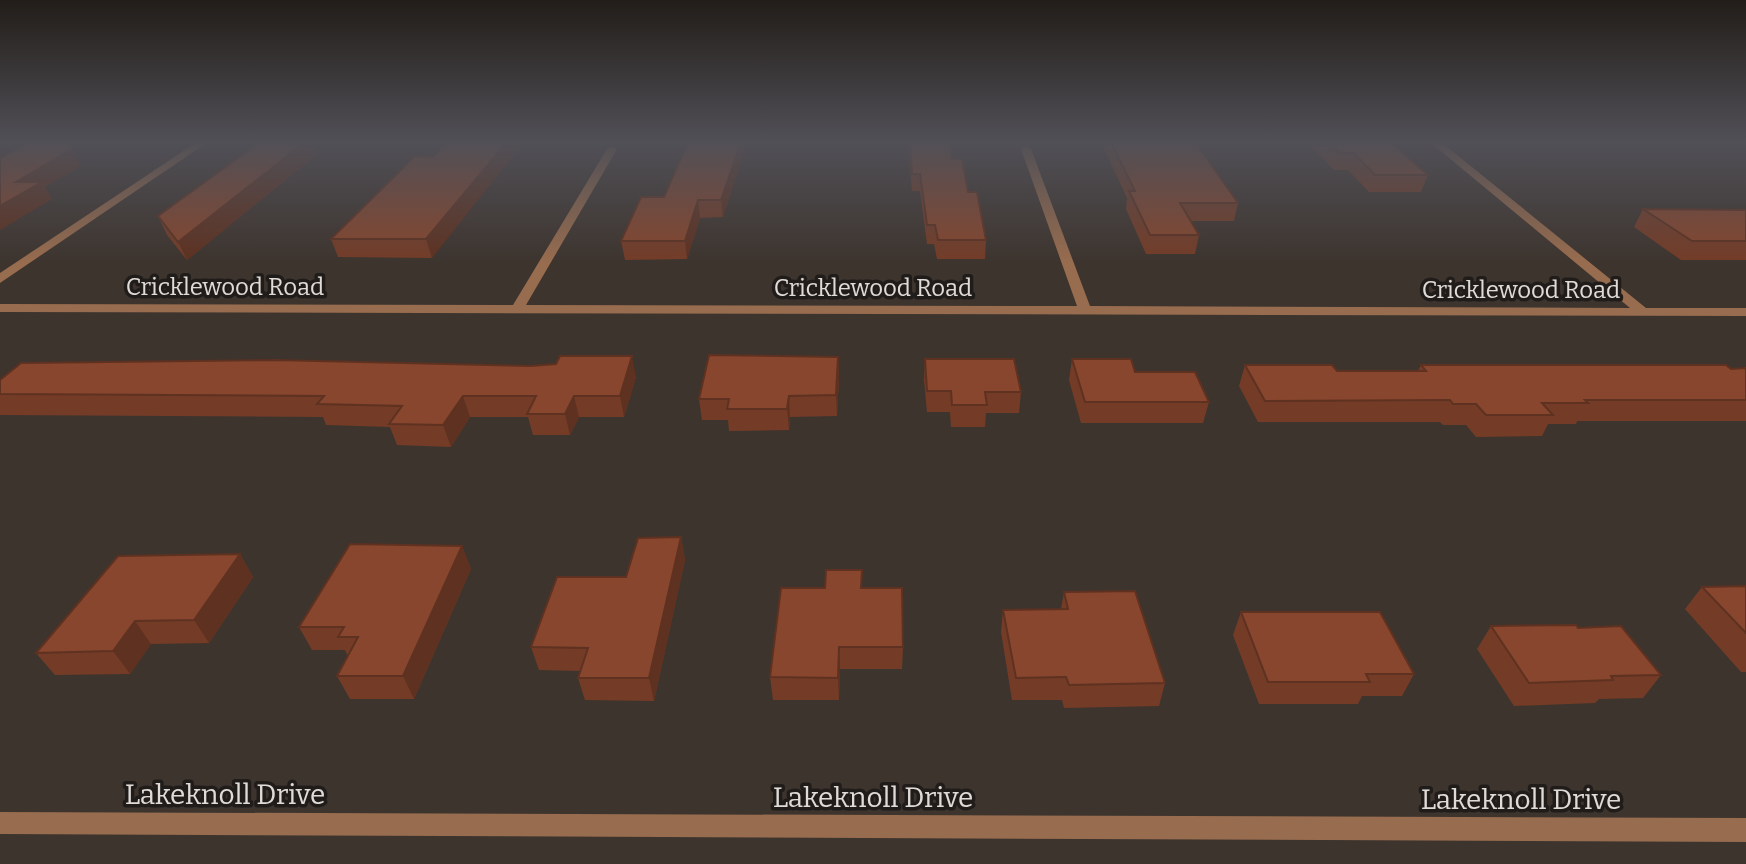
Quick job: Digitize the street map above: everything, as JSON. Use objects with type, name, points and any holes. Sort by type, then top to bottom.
[{"type":"street","points":[[0,279],[143,182]]},
{"type":"street","points":[[517,310],[592,182]]},
{"type":"street","points":[[1038,182],[1085,311]]},
{"type":"street","points":[[1484,182],[1643,312]]},
{"type":"street","name":"Cricklewood Road","points":[[0,308],[1746,312]]},
{"type":"street","name":"Lakeknoll Drive","points":[[0,823],[1746,830]]},
{"type":"building","points":[[0,182],[41,182],[0,206]]},
{"type":"building","points":[[204,182],[254,182],[178,242],[158,216]]},
{"type":"building","points":[[388,182],[473,182],[426,239],[331,239]]},
{"type":"building","points":[[670,182],[727,182],[721,200],[698,200],[685,241],[621,241],[641,197],[664,197]]},
{"type":"building","points":[[921,182],[966,182],[968,192],[977,192],[986,240],[938,240],[935,225],[927,225]]},
{"type":"building","points":[[1131,182],[1223,182],[1238,203],[1180,203],[1199,235],[1150,235],[1129,191],[1135,191]]},
{"type":"building","points":[[1643,209],[1746,210],[1746,241],[1692,241]]},
{"type":"building","points":[[709,355],[838,357],[836,395],[789,396],[787,409],[727,409],[729,399],[699,399]]},
{"type":"building","points":[[560,356],[632,356],[620,396],[574,396],[565,414],[527,414],[536,396],[463,396],[443,425],[389,424],[402,406],[317,404],[324,396],[0,394],[0,380],[21,363],[275,360],[530,366],[556,364]]},
{"type":"building","points":[[925,359],[1014,359],[1021,392],[985,392],[987,405],[952,405],[951,391],[927,391]]},
{"type":"building","points":[[1072,359],[1131,359],[1135,372],[1195,372],[1209,402],[1085,402]]},
{"type":"building","points":[[1245,365],[1332,365],[1337,371],[1426,371],[1421,365],[1726,365],[1731,369],[1746,368],[1746,400],[1542,403],[1553,415],[1486,415],[1476,404],[1453,404],[1450,400],[1265,401]]},
{"type":"building","points":[[681,537],[649,678],[578,678],[588,648],[531,647],[557,577],[626,577],[638,538]]},
{"type":"building","points":[[350,544],[462,546],[403,676],[337,676],[358,637],[338,637],[344,627],[299,627]]},
{"type":"building","points":[[240,554],[194,620],[135,621],[113,651],[36,653],[118,556]]},
{"type":"building","points":[[826,570],[862,570],[861,588],[902,588],[903,647],[839,647],[838,678],[770,677],[781,588],[825,588]]},
{"type":"building","points":[[1746,586],[1746,633],[1702,587]]},
{"type":"building","points":[[1135,591],[1165,683],[1069,685],[1066,677],[1016,678],[1003,610],[1068,609],[1064,592]]},
{"type":"building","points":[[1241,612],[1380,612],[1414,674],[1366,674],[1370,682],[1268,682]]},
{"type":"building","points":[[1576,625],[1578,628],[1621,626],[1661,675],[1529,683],[1491,626]]}]
